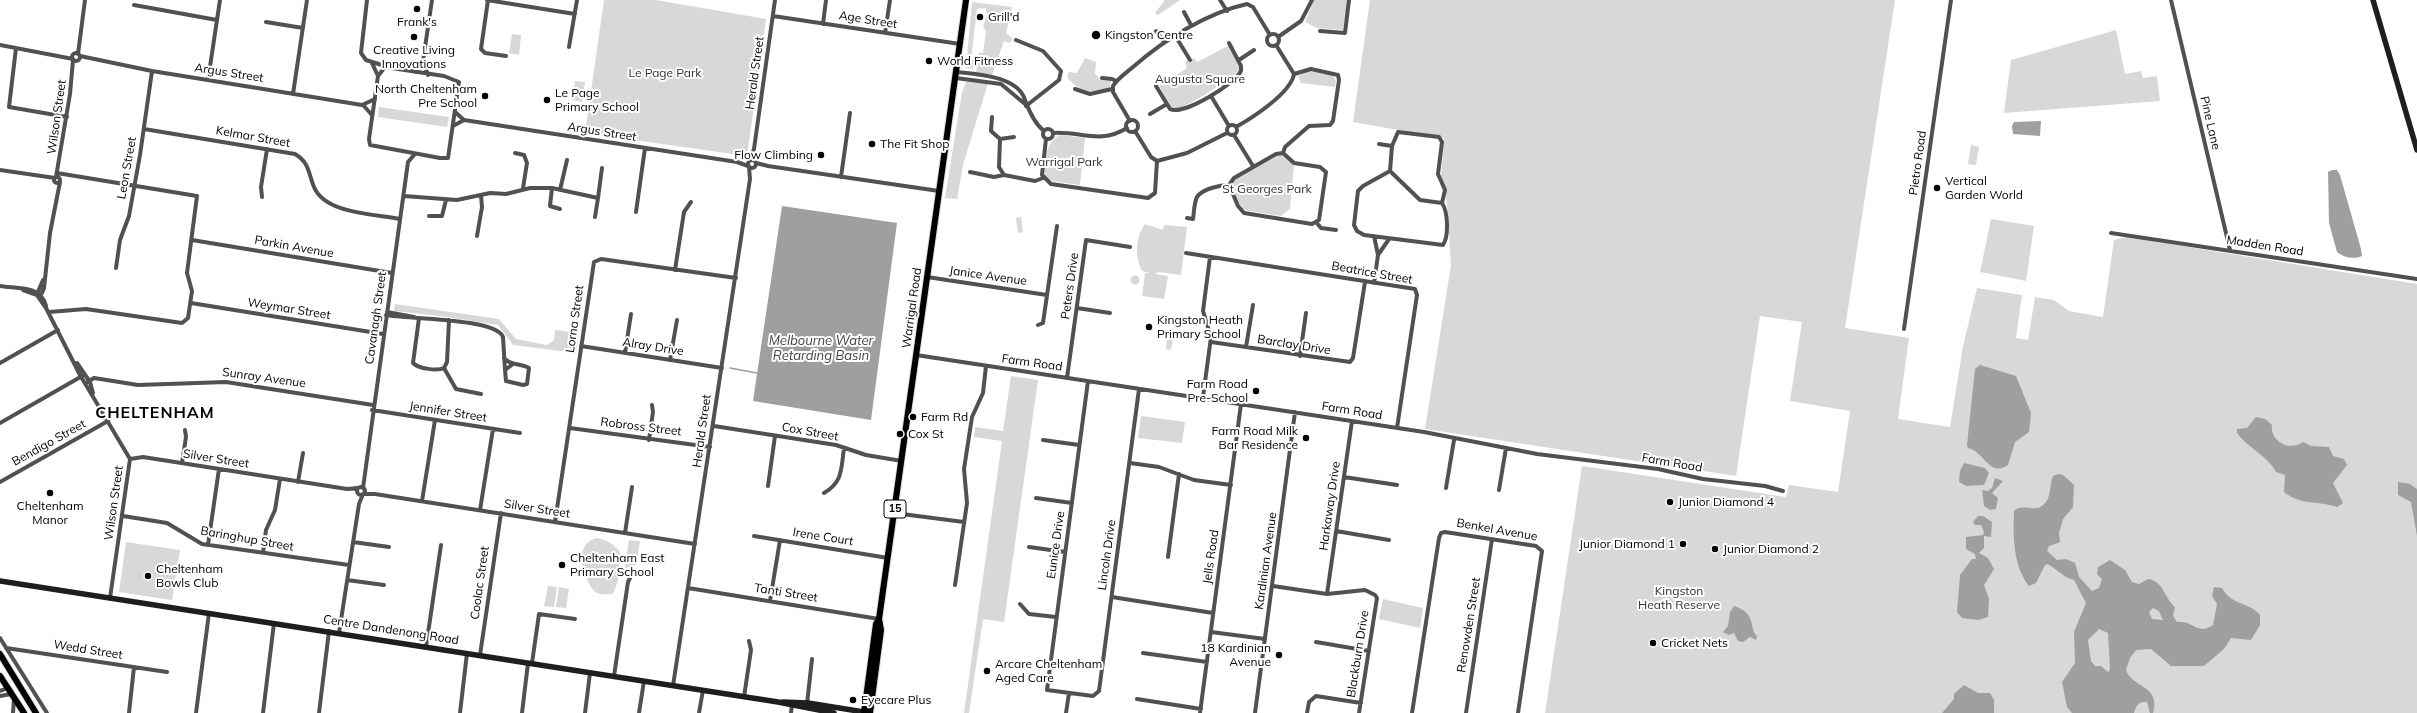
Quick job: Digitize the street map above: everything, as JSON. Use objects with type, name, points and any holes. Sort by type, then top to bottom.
[{"type":"highway","name":"Warrigal Road","points":[[866,713],[876,624],[880,619],[966,0]]},
{"type":"highway","points":[[0,654],[36,713]]},
{"type":"highway","points":[[1,679],[24,713]]},
{"type":"highway","points":[[11,694],[20,686]]},
{"type":"main road","points":[[2373,0],[2417,150]]},
{"type":"main road","name":"Centre Dandenong Road","points":[[0,581],[744,697],[866,713]]},
{"type":"main road","name":"Centre Dandenong Road","points":[[807,706],[834,713]]},
{"type":"street","name":"Wilson Street","points":[[85,0],[57,178],[44,288],[38,294],[130,459],[110,598]]},
{"type":"street","points":[[208,80],[220,0]]},
{"type":"street","points":[[293,94],[307,0]]},
{"type":"street","points":[[367,0],[360,45],[363,58],[372,63],[455,79],[458,82],[448,158],[415,154],[370,145],[369,139],[378,76],[377,69],[372,63]]},
{"type":"street","points":[[415,72],[423,60],[432,0]]},
{"type":"street","points":[[506,56],[485,53],[481,49],[488,0],[575,14]]},
{"type":"street","points":[[569,47],[577,0]]},
{"type":"street","name":"Herald Street","points":[[673,686],[714,426],[775,0]]},
{"type":"street","points":[[823,24],[826,0]]},
{"type":"street","points":[[885,33],[890,0]]},
{"type":"street","points":[[1220,0],[1227,11]]},
{"type":"street","points":[[1234,135],[1236,127],[1273,101],[1293,80],[1294,74],[1276,44],[1278,37],[1301,21],[1312,0]]},
{"type":"street","points":[[1320,31],[1345,33],[1349,0]]},
{"type":"street","name":"Pietro Road","points":[[1904,329],[1951,0]]},
{"type":"street","name":"Pine Lane","points":[[2171,0],[2230,250]]},
{"type":"street","points":[[134,5],[217,20]]},
{"type":"street","points":[[1075,89],[1090,94],[1112,89],[1116,82],[1164,42],[1176,37],[1191,25],[1243,5],[1251,5],[1270,35],[1278,37]]},
{"type":"street","points":[[1184,12],[1191,25]]},
{"type":"street","name":"Age Street","points":[[773,16],[960,44]]},
{"type":"street","points":[[266,22],[303,28]]},
{"type":"street","points":[[1156,31],[1164,42]]},
{"type":"street","points":[[1270,35],[1267,39],[1268,43],[1276,44]]},
{"type":"street","points":[[1176,37],[1190,60]]},
{"type":"street","points":[[1016,40],[1044,51],[1061,71],[1059,80],[1026,105]]},
{"type":"street","points":[[1156,86],[1170,109],[1177,112],[1211,96],[1240,74],[1242,69],[1239,60],[1229,43]]},
{"type":"street","name":"Argus Street","points":[[0,45],[362,105]]},
{"type":"street","points":[[16,48],[9,107],[67,117]]},
{"type":"street","points":[[1239,60],[1254,50]]},
{"type":"street","points":[[423,60],[428,75]]},
{"type":"street","points":[[378,76],[383,69],[389,67]]},
{"type":"street","points":[[1283,153],[1285,147],[1309,126],[1330,125],[1333,121],[1339,80],[1334,73],[1311,69],[1294,74]]},
{"type":"street","name":"Leon Street","points":[[116,268],[120,240],[129,216],[152,71]]},
{"type":"street","points":[[956,75],[1001,84],[1026,105],[1038,127],[1044,131],[1049,130],[1053,133],[1100,138],[1114,135],[1127,128],[1130,121]]},
{"type":"street","points":[[1102,78],[1112,79],[1116,82]]},
{"type":"street","points":[[1112,89],[1130,121],[1138,123],[1138,128],[1135,131]]},
{"type":"street","points":[[1211,96],[1229,126],[1227,133]]},
{"type":"street","points":[[372,115],[362,105],[375,99]]},
{"type":"street","points":[[1150,114],[1167,104]]},
{"type":"street","points":[[453,126],[464,120],[455,112]]},
{"type":"street","points":[[841,177],[850,113]]},
{"type":"street","points":[[992,117],[991,131],[1000,139],[1014,137]]},
{"type":"street","name":"Argus Street","points":[[464,120],[939,191]]},
{"type":"street","points":[[1229,126],[1232,125],[1236,127]]},
{"type":"street","points":[[1127,128],[1130,131],[1135,131]]},
{"type":"street","name":"Kelmar Street","points":[[144,129],[292,153],[304,160],[309,168],[315,191],[329,205],[400,219]]},
{"type":"street","points":[[1044,131],[1043,136],[1046,139],[1042,172],[1043,178],[1051,184],[1148,198],[1155,192],[1156,161],[1151,156],[1135,131]]},
{"type":"street","points":[[1390,171],[1392,146],[1396,134],[1402,132],[1441,139],[1438,174],[1445,190],[1442,204]]},
{"type":"street","points":[[1046,139],[1051,138],[1053,133]]},
{"type":"street","points":[[1156,161],[1186,153],[1227,133],[1234,135],[1253,166]]},
{"type":"street","points":[[1000,139],[999,167],[1004,175]]},
{"type":"street","points":[[1379,144],[1392,146]]},
{"type":"street","points":[[636,212],[645,148]]},
{"type":"street","points":[[262,197],[261,187],[267,149]]},
{"type":"street","points":[[403,152],[408,162],[415,154]]},
{"type":"street","points":[[515,153],[524,156],[527,163],[523,188]]},
{"type":"street","points":[[1229,185],[1234,178],[1253,166],[1276,154],[1283,153]]},
{"type":"street","points":[[1229,185],[1238,206],[1244,213],[1312,224],[1316,222],[1319,220],[1326,172],[1320,167],[1294,163],[1283,153]]},
{"type":"street","points":[[560,190],[567,160]]},
{"type":"street","name":"Cavanagh Street","points":[[340,633],[408,162]]},
{"type":"street","points":[[595,217],[602,168]]},
{"type":"street","points":[[0,171],[45,178],[133,185],[197,196],[187,274],[192,290],[188,318],[184,322],[86,309],[49,312]]},
{"type":"street","points":[[1390,171],[1420,200],[1442,204],[1446,208],[1446,241],[1443,245],[1388,239],[1356,231],[1354,225],[1358,191],[1363,186],[1390,171]]},
{"type":"street","points":[[970,172],[994,177],[1004,175],[1035,181],[1043,178]]},
{"type":"street","points":[[1187,218],[1193,221],[1196,198],[1200,194],[1221,185],[1229,185]]},
{"type":"street","points":[[404,196],[457,200],[481,195],[506,194],[523,188],[552,188],[598,198]]},
{"type":"street","points":[[552,188],[550,206],[560,209]]},
{"type":"street","points":[[477,236],[482,207],[481,195]]},
{"type":"street","points":[[430,216],[442,216],[446,200]]},
{"type":"street","points":[[675,270],[684,212],[691,202]]},
{"type":"street","points":[[1316,222],[1322,228],[1336,230]]},
{"type":"street","points":[[1038,325],[1043,323],[1057,226]]},
{"type":"street","name":"Madden Road","points":[[2111,232],[2417,279]]},
{"type":"street","points":[[1374,236],[1378,255],[1374,283]]},
{"type":"street","points":[[1378,255],[1388,239]]},
{"type":"street","name":"Parkin Avenue","points":[[192,240],[392,273]]},
{"type":"street","name":"Peters Drive","points":[[1067,378],[1086,240],[1130,247]]},
{"type":"street","name":"Beatrice Street","points":[[1186,253],[1365,282],[1412,288],[1417,292],[1397,428]]},
{"type":"street","points":[[1203,397],[1211,342],[1210,331],[1203,310],[1210,257]]},
{"type":"street","name":"Lorna Street","points":[[555,522],[593,265],[596,260],[601,259],[736,278]]},
{"type":"street","name":"Janice Avenue","points":[[927,277],[1047,295]]},
{"type":"street","points":[[1354,366],[1350,362],[1353,358],[1365,282]]},
{"type":"street","points":[[0,286],[38,294]]},
{"type":"street","name":"Weymar Street","points":[[190,303],[383,334]]},
{"type":"street","points":[[1246,348],[1253,305]]},
{"type":"street","points":[[1077,308],[1110,313]]},
{"type":"street","points":[[1300,356],[1306,313]]},
{"type":"street","points":[[387,314],[449,320],[498,330],[503,337],[504,358],[505,370],[507,382],[527,384],[529,368],[513,364],[504,358]]},
{"type":"street","points":[[625,353],[631,314]]},
{"type":"street","points":[[418,318],[413,363],[418,366],[438,370],[444,368],[447,362],[449,320]]},
{"type":"street","points":[[670,360],[677,320]]},
{"type":"street","points":[[0,363],[58,330]]},
{"type":"street","name":"Barclay Drive","points":[[1211,342],[1350,362]]},
{"type":"street","name":"Alray Drive","points":[[582,346],[722,368]]},
{"type":"street","name":"Farm Road","points":[[916,355],[1140,389],[1203,397],[1397,428],[1454,440],[1587,461],[1658,469],[1703,479],[1765,486],[1783,492]]},
{"type":"street","points":[[505,370],[513,364]]},
{"type":"street","points":[[955,585],[967,488],[964,469],[972,417],[983,393],[986,366]]},
{"type":"street","points":[[444,368],[456,389],[481,394]]},
{"type":"street","points":[[0,423],[83,376]]},
{"type":"street","name":"Sunray Avenue","points":[[88,382],[104,381],[138,385],[226,382],[373,405]]},
{"type":"street","name":"Eunice Drive","points":[[1069,693],[1047,690],[1088,381]]},
{"type":"street","name":"Lincoln Drive","points":[[1069,693],[1093,696],[1098,692],[1140,389]]},
{"type":"street","name":"Jells Road","points":[[1201,711],[1241,404]]},
{"type":"street","points":[[649,440],[653,412],[652,405]]},
{"type":"street","name":"Jennifer Street","points":[[372,410],[520,434]]},
{"type":"street","name":"Kardinian Avenue","points":[[1255,713],[1295,412]]},
{"type":"street","points":[[422,501],[435,420]]},
{"type":"street","name":"Bendigo Street","points":[[0,482],[108,421]]},
{"type":"street","name":"Harkaway Drive","points":[[1327,594],[1352,421]]},
{"type":"street","name":"Cox Street","points":[[714,426],[844,448],[866,455],[902,460]]},
{"type":"street","name":"Robross Street","points":[[570,428],[649,440],[710,447]]},
{"type":"street","points":[[480,510],[493,429]]},
{"type":"street","points":[[182,463],[186,437],[185,430]]},
{"type":"street","points":[[768,486],[775,436]]},
{"type":"street","points":[[1043,440],[1079,445]]},
{"type":"street","points":[[1446,488],[1454,440]]},
{"type":"street","points":[[824,493],[835,486],[839,481],[844,448]]},
{"type":"street","points":[[1500,490],[1506,448]]},
{"type":"street","points":[[298,482],[303,453]]},
{"type":"street","name":"Silver Street","points":[[130,459],[142,457],[182,463],[695,544]]},
{"type":"street","points":[[1130,463],[1160,467],[1197,480],[1230,485]]},
{"type":"street","points":[[208,545],[219,469]]},
{"type":"street","points":[[1168,557],[1180,474]]},
{"type":"street","points":[[1344,477],[1397,485]]},
{"type":"street","points":[[263,553],[266,530],[275,510],[280,479]]},
{"type":"street","points":[[625,533],[632,487]]},
{"type":"street","points":[[1036,498],[1072,503]]},
{"type":"street","points":[[894,512],[964,522]]},
{"type":"street","name":"Coolac Street","points":[[480,655],[501,513]]},
{"type":"street","name":"Baringhup Street","points":[[123,516],[167,523],[196,541],[208,545],[350,565]]},
{"type":"street","points":[[1336,531],[1389,540]]},
{"type":"street","name":"Benkel Avenue","points":[[1412,713],[1440,535],[1445,532],[1536,546],[1542,551],[1518,713]]},
{"type":"street","name":"Irene Court","points":[[754,536],[888,558]]},
{"type":"street","name":"Renowden Street","points":[[1466,713],[1492,539]]},
{"type":"street","points":[[770,601],[780,540]]},
{"type":"street","points":[[353,542],[389,547]]},
{"type":"street","points":[[426,647],[441,545]]},
{"type":"street","points":[[1029,547],[1065,552]]},
{"type":"street","points":[[614,676],[628,582],[632,574]]},
{"type":"street","points":[[347,580],[384,585]]},
{"type":"street","points":[[1273,586],[1327,594]]},
{"type":"street","name":"Tanti Street","points":[[688,588],[880,619]]},
{"type":"street","name":"Blackburn Drive","points":[[1327,594],[1365,590],[1372,592],[1377,598],[1359,713]]},
{"type":"street","points":[[1112,597],[1214,613]]},
{"type":"street","points":[[1020,604],[1028,614],[1056,617]]},
{"type":"street","points":[[196,713],[209,613]]},
{"type":"street","points":[[522,713],[539,614],[575,619]]},
{"type":"street","points":[[263,713],[274,623]]},
{"type":"street","points":[[319,713],[329,632]]},
{"type":"street","points":[[1211,632],[1265,639]]},
{"type":"street","points":[[0,638],[47,713]]},
{"type":"street","points":[[744,697],[751,650],[749,641]]},
{"type":"street","points":[[1316,642],[1369,651]]},
{"type":"street","name":"Wedd Street","points":[[6,648],[167,672]]},
{"type":"street","points":[[460,713],[467,653]]},
{"type":"street","points":[[1143,653],[1207,662]]},
{"type":"street","points":[[807,706],[812,659]]},
{"type":"street","points":[[129,713],[134,667]]},
{"type":"street","points":[[585,713],[590,673]]},
{"type":"street","points":[[640,713],[644,681]]},
{"type":"street","points":[[699,713],[702,690]]},
{"type":"street","points":[[0,691],[11,694]]},
{"type":"street","points":[[1066,713],[1069,693]]},
{"type":"street","points":[[0,696],[11,694]]},
{"type":"street","points":[[11,694],[13,713]]},
{"type":"street","points":[[1307,713],[1309,702],[1316,696],[1361,703]]},
{"type":"street","points":[[1137,699],[1201,711]]},
{"type":"street","points":[[791,713],[792,704]]},
{"type":"green space","name":"Le Page Park","points":[[604,0],[656,0],[766,19],[747,156],[585,133]]},
{"type":"green space","points":[[1165,0],[1180,0],[1158,15],[1155,13]]},
{"type":"green space","points":[[1314,0],[1348,0],[1343,30],[1317,28],[1305,22]]},
{"type":"green space","name":"Kingston Heath Reserve","points":[[1370,0],[1895,0],[1845,328],[1909,338],[1898,419],[1950,427],[1963,346],[1977,288],[2022,295],[2016,338],[2028,340],[2035,297],[2054,300],[2069,311],[2103,317],[2114,240],[2126,237],[2417,284],[2417,713],[1545,713],[1582,466],[1786,497],[1789,485],[1838,492],[1850,411],[1790,401],[1802,322],[1760,316],[1736,476],[1425,429],[1451,265],[1447,203],[1441,176],[1444,138],[1353,122]]},
{"type":"green space","points":[[972,2],[1012,7],[1006,33],[1013,39],[1010,43],[1004,41],[992,75],[976,73],[979,52],[983,53],[986,31],[983,27],[987,14],[986,8],[977,9],[971,60],[974,60],[973,69],[966,68]]},
{"type":"green space","points":[[2116,30],[2125,74],[2141,71],[2143,78],[2157,76],[2160,101],[2004,113],[2011,60]]},
{"type":"green space","points":[[512,34],[521,35],[519,55],[509,53]]},
{"type":"green space","name":"Augusta Square","points":[[1228,46],[1239,67],[1239,72],[1203,96],[1177,110],[1171,108],[1159,86],[1187,68],[1185,62],[1194,58],[1197,62]]},
{"type":"green space","points":[[1085,58],[1096,62],[1095,73],[1100,80],[1111,81],[1110,88],[1097,91],[1081,89],[1067,77],[1069,72],[1077,73]]},
{"type":"green space","points":[[1308,71],[1333,75],[1336,81],[1335,87],[1301,83],[1298,76]]},
{"type":"green space","points":[[575,81],[585,82],[582,102],[572,100]]},
{"type":"green space","points":[[966,82],[988,83],[963,165],[957,199],[945,198],[962,92]]},
{"type":"green space","points":[[379,107],[449,117],[447,127],[378,117]]},
{"type":"green space","name":"Warrigal Park","points":[[1059,135],[1085,138],[1080,185],[1051,181],[1045,177],[1046,154],[1048,148],[1054,139]]},
{"type":"green space","points":[[1971,145],[1979,147],[1976,165],[1968,164]]},
{"type":"green space","name":"St Georges Park","points":[[1277,154],[1281,154],[1294,164],[1290,209],[1281,216],[1244,210],[1233,192],[1231,185],[1232,181]]},
{"type":"green space","points":[[1021,217],[1023,232],[1018,233],[1016,218]]},
{"type":"green space","points":[[1991,219],[2034,226],[2026,281],[1980,272]]},
{"type":"green space","points":[[1145,224],[1163,230],[1164,225],[1187,227],[1181,275],[1158,272],[1155,274],[1168,276],[1164,299],[1142,296],[1145,273],[1150,273],[1142,271],[1138,259],[1137,247],[1139,235]]},
{"type":"green space","points":[[1135,275],[1140,280],[1135,285],[1130,280]]},
{"type":"green space","points":[[395,304],[499,319],[516,339],[547,345],[554,340],[555,330],[579,333],[576,353],[513,345],[498,325],[448,317],[394,311]]},
{"type":"green space","points":[[1167,338],[1173,339],[1171,350],[1166,349]]},
{"type":"green space","points":[[1011,376],[1038,380],[1004,622],[983,619],[969,713],[964,713],[1002,441],[974,437],[975,427],[1003,431]]},
{"type":"green space","points":[[1141,416],[1185,422],[1182,443],[1138,438]]},
{"type":"green space","points":[[596,538],[610,542],[620,552],[618,581],[613,594],[601,594],[593,590],[584,571],[582,564],[582,552],[589,541]]},
{"type":"green space","points":[[629,540],[640,541],[636,565],[625,568]]},
{"type":"green space","name":"Cheltenham Bowls Club","points":[[126,542],[180,550],[172,600],[119,592]]},
{"type":"green space","points":[[548,586],[557,587],[554,607],[544,606]]},
{"type":"green space","points":[[559,587],[569,589],[566,608],[556,607]]},
{"type":"green space","points":[[1383,599],[1423,608],[1420,628],[1379,619]]},
{"type":"water","points":[[2041,121],[2040,136],[2013,134],[2012,126],[2014,122]]},
{"type":"water","points":[[2337,170],[2340,175],[2361,249],[2362,256],[2356,258],[2342,255],[2337,252],[2329,223],[2328,172]]},
{"type":"water","name":"Melbourne Water Retarding Basin","points":[[782,206],[897,223],[871,420],[753,401]]},
{"type":"water","points":[[1980,365],[2016,376],[2031,413],[2029,432],[2015,442],[2008,465],[2001,468],[1991,466],[1974,450],[1968,448],[1967,445],[1975,369]]},
{"type":"water","points":[[2256,417],[2265,419],[2272,425],[2274,436],[2282,443],[2292,446],[2303,442],[2311,446],[2329,447],[2333,456],[2344,459],[2347,465],[2333,483],[2343,503],[2337,507],[2303,501],[2284,492],[2285,475],[2276,472],[2263,457],[2237,433],[2237,429],[2247,428]]},
{"type":"water","points":[[1964,463],[1985,468],[1989,473],[1984,485],[1966,486],[1959,482],[1960,471]]},
{"type":"water","points":[[2058,474],[2063,475],[2074,485],[2073,507],[2063,519],[2059,533],[2060,542],[2049,546],[2047,551],[2057,560],[2066,559],[2075,563],[2079,577],[2092,591],[2099,588],[2102,579],[2097,574],[2098,567],[2110,560],[2125,570],[2132,582],[2139,584],[2148,579],[2153,580],[2161,586],[2175,607],[2173,616],[2177,622],[2186,623],[2203,629],[2213,625],[2217,604],[2212,596],[2214,587],[2222,588],[2230,598],[2250,607],[2260,615],[2260,625],[2251,640],[2231,638],[2224,649],[2204,666],[2171,666],[2151,649],[2136,650],[2130,658],[2126,670],[2129,676],[2150,692],[2153,697],[2154,704],[2153,713],[2150,713],[2147,702],[2138,704],[2134,713],[2072,713],[2067,707],[2062,682],[2075,663],[2074,632],[2086,603],[2074,580],[2066,577],[2048,564],[2045,565],[2036,583],[2029,586],[2017,560],[2014,540],[2014,511],[2024,507],[2039,508],[2042,506],[2049,496],[2053,476]],"holes":[[[2153,608],[2159,611],[2163,620],[2152,619],[2149,612]],[[2099,629],[2108,633],[2110,669],[2108,672],[2101,666],[2095,666],[2091,661],[2088,640]]]},
{"type":"water","points":[[1995,478],[2003,481],[1992,493],[1998,498],[1996,509],[1990,510],[1984,506],[1982,490],[1988,491],[1992,488]]},
{"type":"water","points":[[2398,482],[2410,484],[2417,489],[2417,536],[2411,502],[2398,495]]},
{"type":"water","points":[[1978,516],[1983,516],[1992,522],[1991,537],[1984,536],[1984,548],[1979,553],[1988,558],[1994,569],[1984,585],[1989,599],[1988,617],[1978,620],[1962,618],[1957,612],[1960,575],[1972,559],[1976,559],[1975,554],[1966,549],[1966,537],[1983,535],[1984,532],[1981,525],[1975,525],[1973,522]]},
{"type":"water","points":[[1734,606],[1742,609],[1749,617],[1754,633],[1757,636],[1756,640],[1750,637],[1743,642],[1738,641],[1734,633],[1729,635],[1723,632],[1728,626],[1730,612]]},
{"type":"water","points":[[1964,685],[1978,693],[1990,693],[1994,700],[1994,713],[1942,713],[1954,699],[1954,694]]},
{"type":"waterway","points":[[730,368],[757,373]]},
{"type":"place","name":"Frank's","points":[[417,9]]},
{"type":"place","name":"Grill'd","points":[[980,17]]},
{"type":"place","name":"Kingston Centre","points":[[1096,35]]},
{"type":"place","name":"Creative Living Innovations","points":[[414,37]]},
{"type":"place","name":"World Fitness","points":[[929,61]]},
{"type":"place","name":"North Cheltenham Pre School","points":[[485,96]]},
{"type":"place","name":"Le Page Primary School","points":[[547,100]]},
{"type":"place","name":"The Fit Shop","points":[[872,144]]},
{"type":"place","name":"Flow Climbing","points":[[821,155]]},
{"type":"place","name":"Vertical Garden World","points":[[1937,188]]},
{"type":"place","name":"Kingston Heath Primary School","points":[[1149,327]]},
{"type":"place","name":"Farm Road Pre-School","points":[[1256,391]]},
{"type":"place","name":"Farm Rd","points":[[913,417]]},
{"type":"place","name":"Cox St","points":[[900,434]]},
{"type":"place","name":"Farm Road Milk Bar Residence","points":[[1306,438]]},
{"type":"place","name":"Cheltenham Manor","points":[[50,493]]},
{"type":"place","name":"Junior Diamond 4","points":[[1670,502]]},
{"type":"place","name":"Junior Diamond 1","points":[[1683,544]]},
{"type":"place","name":"Junior Diamond 2","points":[[1715,549]]},
{"type":"place","name":"Cheltenham East Primary School","points":[[562,565]]},
{"type":"place","name":"Cheltenham Bowls Club","points":[[148,576]]},
{"type":"place","name":"Cricket Nets","points":[[1653,643]]},
{"type":"place","name":"18 Kardinian Avenue","points":[[1279,655]]},
{"type":"place","name":"Arcare Cheltenham Aged Care","points":[[987,671]]},
{"type":"place","name":"Eyecare Plus","points":[[853,700]]},
{"type":"district","name":"CHELTENHAM","points":[[155,413]]}]
